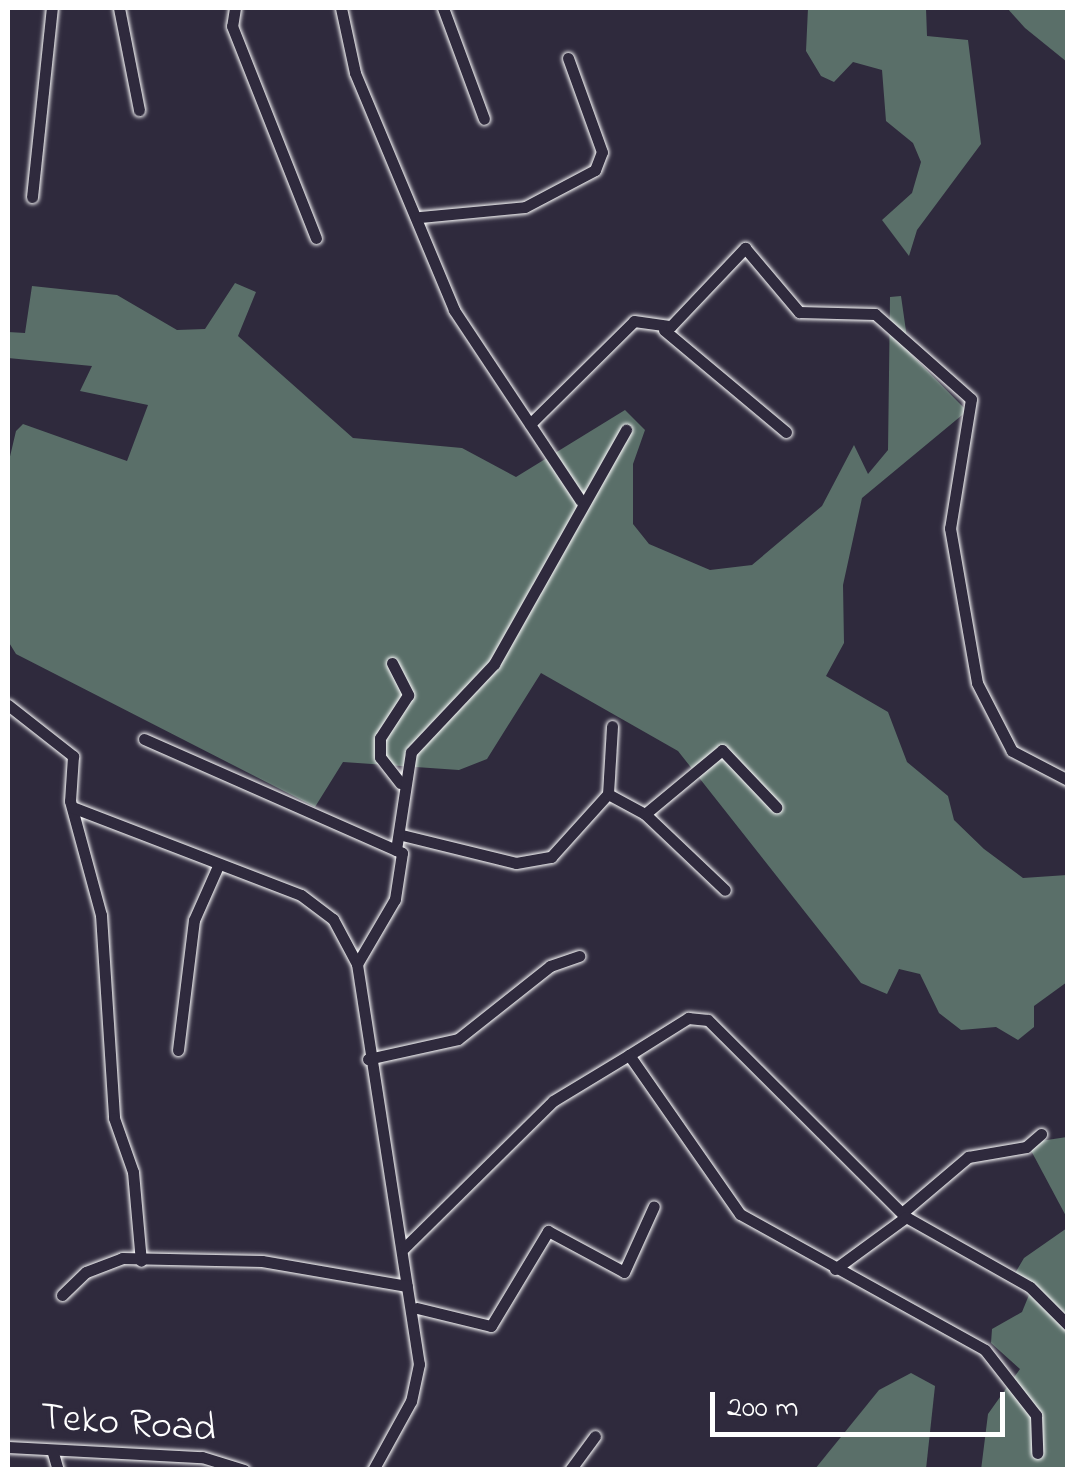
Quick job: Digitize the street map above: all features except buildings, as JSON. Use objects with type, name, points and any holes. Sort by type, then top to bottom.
[{"type":"street","points":[[32,196],[52,8]]},
{"type":"street","points":[[119,8],[139,110]]},
{"type":"street","points":[[236,8],[232,26],[316,238]]},
{"type":"street","points":[[340,8],[359,84],[420,217],[454,310],[580,500]]},
{"type":"street","points":[[442,8],[484,119]]},
{"type":"street","points":[[420,217],[525,206],[595,170],[602,152],[568,58]]},
{"type":"street","points":[[664,330],[745,248],[798,312],[866,310],[896,342],[958,380],[974,418],[954,474],[950,528],[976,683],[1012,751],[1068,780]]},
{"type":"street","points":[[530,424],[634,321],[664,330],[786,432]]},
{"type":"street","points":[[396,850],[402,835],[400,783],[430,726],[494,664],[580,500],[626,430]]},
{"type":"street","points":[[392,663],[408,695],[380,738],[380,756],[400,783]]},
{"type":"street","points":[[8,704],[66,746],[72,807],[101,915],[114,1118],[133,1172],[141,1261]]},
{"type":"street","points":[[402,835],[539,861],[565,850],[608,794],[612,726]]},
{"type":"street","points":[[144,738],[396,850],[405,859],[396,899],[357,964]]},
{"type":"street","points":[[645,814],[722,750],[776,807]]},
{"type":"street","points":[[608,794],[645,814],[725,890]]},
{"type":"street","points":[[72,807],[322,907],[357,964],[368,1059],[404,1248],[407,1286],[417,1308],[418,1384],[373,1470]]},
{"type":"street","points":[[178,1050],[191,933],[217,868]]},
{"type":"street","points":[[368,1059],[458,1039],[550,966],[580,956]]},
{"type":"street","points":[[404,1248],[554,1101],[688,1018],[708,1020],[904,1215],[1030,1288],[1068,1325]]},
{"type":"street","points":[[629,1055],[740,1214],[985,1350],[1024,1392],[1037,1453]]},
{"type":"street","points":[[835,1269],[904,1215],[968,1157],[1026,1146],[1041,1134]]},
{"type":"street","points":[[417,1308],[490,1326],[548,1231],[626,1271],[654,1206]]},
{"type":"street","points":[[62,1295],[104,1263],[141,1261],[262,1261],[407,1286]]},
{"type":"street","points":[[570,1470],[595,1436]]},
{"type":"street","name":"Teko Road","points":[[8,1446],[53,1453],[202,1457],[244,1470]]},
{"type":"street","points":[[53,1453],[58,1470]]},
{"type":"green space","points":[[808,8],[926,8],[927,36],[968,40],[981,144],[917,230],[909,256],[882,220],[912,193],[921,162],[913,143],[886,121],[882,70],[853,62],[834,82],[821,76],[806,51]]},
{"type":"green space","points":[[1007,8],[1067,8],[1067,62],[1025,28]]},
{"type":"green space","points":[[235,283],[256,292],[238,336],[353,438],[462,448],[516,477],[625,410],[645,430],[633,464],[633,524],[649,544],[710,570],[752,565],[822,506],[854,445],[868,474],[888,450],[890,297],[901,296],[909,352],[967,411],[862,498],[843,585],[844,643],[826,676],[888,712],[907,762],[948,796],[954,820],[984,849],[1023,878],[1067,875],[1067,982],[1034,1006],[1034,1027],[1018,1040],[996,1027],[961,1030],[939,1013],[920,974],[899,969],[887,994],[861,983],[678,751],[541,673],[487,759],[459,770],[343,762],[315,807],[16,654],[8,641],[8,465],[16,431],[23,424],[127,461],[148,405],[80,391],[92,366],[8,358],[8,332],[25,333],[32,286],[117,295],[177,330],[205,329]]},
{"type":"green space","points":[[1067,1137],[1067,1218],[1027,1143]]},
{"type":"green space","points":[[1067,1228],[1067,1469],[981,1470],[988,1414],[1020,1369],[991,1343],[992,1329],[1022,1312],[1029,1295],[1014,1275],[1024,1258]]},
{"type":"green space","points":[[911,1373],[935,1386],[926,1469],[815,1469],[879,1390]]}]
